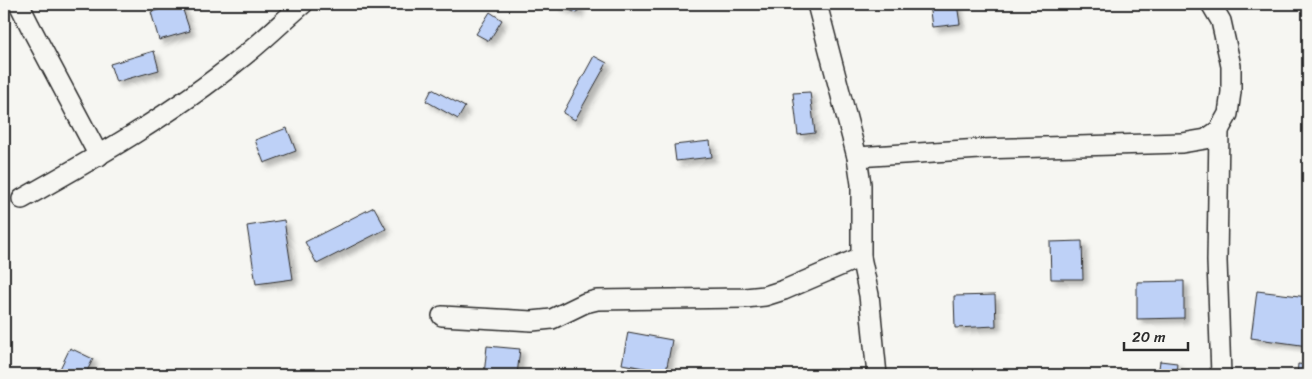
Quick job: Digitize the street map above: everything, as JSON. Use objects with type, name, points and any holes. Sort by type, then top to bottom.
[{"type":"street","points":[[19,4],[99,156]]},
{"type":"street","points":[[22,199],[99,156],[173,109],[233,65],[303,4]]},
{"type":"street","points":[[817,4],[857,158],[861,184],[861,258],[869,295],[877,375]]},
{"type":"street","points":[[857,158],[980,149],[1182,143],[1206,139],[1219,130],[1228,114],[1231,92],[1231,66],[1221,21],[1211,4]]},
{"type":"street","points":[[1219,130],[1217,261],[1221,375]]},
{"type":"street","points":[[442,316],[532,321],[552,319],[585,303],[597,300],[745,298],[765,296],[861,258]]},
{"type":"building","points":[[181,4],[190,31],[159,40],[151,12]]},
{"type":"building","points":[[557,4],[581,4],[577,13]]},
{"type":"building","points":[[930,4],[957,4],[960,24],[933,27]]},
{"type":"building","points":[[490,12],[502,20],[489,41],[476,34]]},
{"type":"building","points":[[154,51],[159,70],[116,82],[110,64]]},
{"type":"building","points":[[594,56],[607,63],[575,120],[563,113]]},
{"type":"building","points":[[432,89],[465,107],[458,119],[426,101]]},
{"type":"building","points":[[810,92],[815,133],[798,135],[793,93]]},
{"type":"building","points":[[287,128],[296,151],[264,163],[255,140]]},
{"type":"building","points":[[710,141],[712,157],[676,161],[674,145]]},
{"type":"building","points":[[374,207],[386,229],[317,264],[305,242]]},
{"type":"building","points":[[284,220],[293,279],[256,284],[247,226]]},
{"type":"building","points":[[1082,241],[1083,279],[1051,279],[1050,242]]},
{"type":"building","points":[[1184,281],[1184,318],[1137,319],[1137,282]]},
{"type":"building","points":[[1257,291],[1308,297],[1308,346],[1251,338]]},
{"type":"building","points":[[995,295],[996,326],[955,328],[954,296]]},
{"type":"building","points":[[628,332],[672,340],[666,372],[622,364]]},
{"type":"building","points":[[487,346],[520,349],[517,375],[484,375]]},
{"type":"building","points":[[70,348],[93,359],[85,375],[57,375]]},
{"type":"building","points":[[1160,361],[1177,363],[1176,375],[1158,375]]},
{"type":"building","points":[[1298,364],[1308,365],[1308,375],[1297,375]]},
{"type":"building","points":[[967,372],[967,375],[911,375],[911,374]]}]
